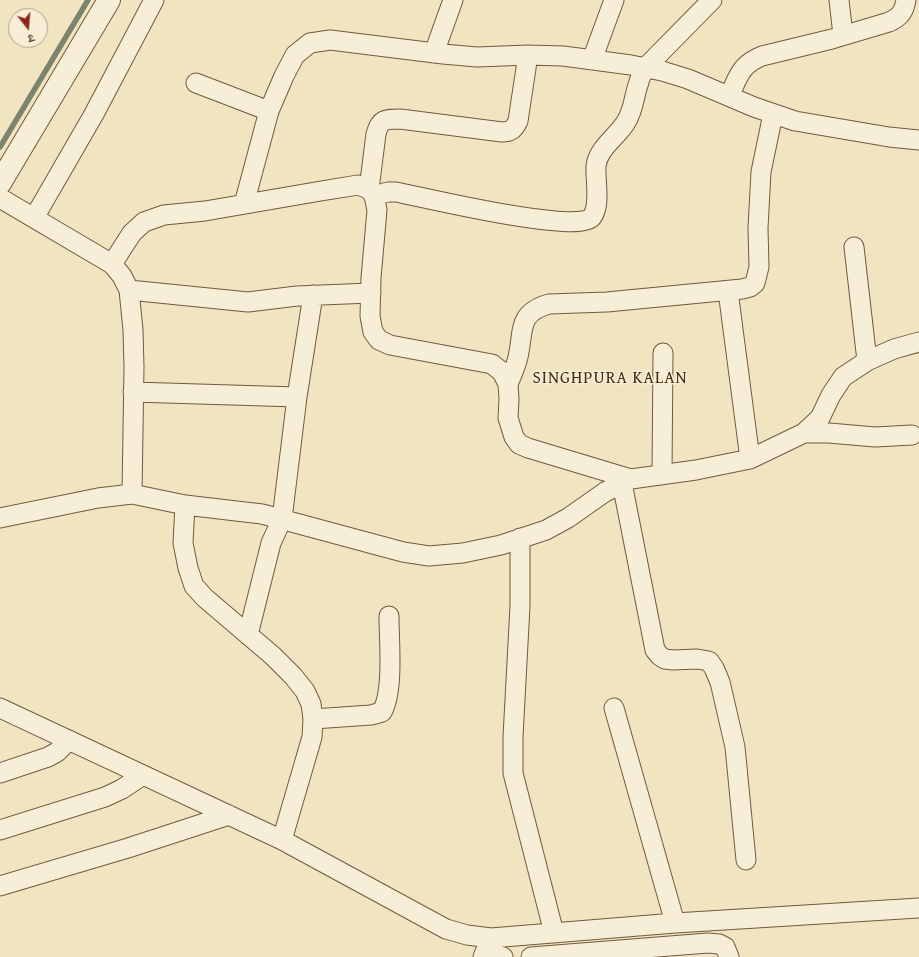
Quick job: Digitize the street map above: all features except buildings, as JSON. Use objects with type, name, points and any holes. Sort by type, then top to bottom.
[{"type":"street","points":[[0,183],[109,0]]},
{"type":"street","points":[[34,218],[94,114],[154,0]]},
{"type":"street","points":[[434,53],[453,0]]},
{"type":"street","points":[[592,60],[614,0]]},
{"type":"street","points":[[112,264],[132,233],[144,222],[164,215],[205,212],[358,185],[372,193],[396,192],[475,210],[527,218],[584,222],[589,220],[595,209],[597,197],[596,166],[599,157],[627,121],[639,81],[645,68],[712,0]]},
{"type":"street","points":[[838,0],[843,35]]},
{"type":"street","points":[[729,96],[742,70],[747,63],[754,59],[889,22],[897,18],[902,13],[906,0]]},
{"type":"street","points":[[244,204],[269,111],[295,55],[310,43],[330,40],[477,57],[528,55],[563,56],[645,68],[662,71],[688,79],[773,114],[795,121],[889,137],[919,140]]},
{"type":"street","points":[[528,55],[518,121],[514,129],[508,132],[400,119],[386,120],[378,127],[376,134],[372,193],[377,210],[370,316],[373,332],[379,340],[390,345],[492,364],[502,372],[508,384],[508,418],[514,437],[519,444],[627,481]]},
{"type":"street","points":[[196,83],[269,111]]},
{"type":"street","points":[[508,384],[518,356],[526,317],[530,312],[540,307],[549,304],[607,302],[728,291],[750,287],[755,283],[759,267],[758,228],[761,172],[773,114]]},
{"type":"street","points":[[0,198],[112,264],[122,276],[130,290],[133,330],[132,494]]},
{"type":"street","points":[[854,247],[867,361]]},
{"type":"street","points":[[130,290],[248,302],[313,295],[371,294]]},
{"type":"street","points":[[728,291],[750,459]]},
{"type":"street","points":[[248,635],[271,543],[282,519],[297,397],[313,295]]},
{"type":"street","points":[[0,518],[98,498],[132,494],[185,504],[262,514],[403,552],[429,556],[463,553],[501,545],[546,530],[568,518],[605,492],[627,481],[696,470],[750,459],[804,433],[820,418],[831,395],[844,377],[867,361],[919,342]]},
{"type":"street","points":[[662,475],[663,352]]},
{"type":"street","points":[[133,392],[297,397]]},
{"type":"street","points":[[804,433],[830,433],[875,437],[912,435]]},
{"type":"street","points":[[627,481],[655,650],[665,659],[697,659],[709,661],[720,682],[735,747],[746,860]]},
{"type":"street","points":[[185,504],[183,543],[188,568],[194,586],[205,598],[293,676],[305,691],[311,704],[313,719],[312,738],[282,840]]},
{"type":"street","points":[[520,538],[520,606],[513,737],[513,773],[554,933]]},
{"type":"street","points":[[313,719],[372,715],[382,712],[387,703],[389,684],[389,616]]},
{"type":"street","points":[[0,708],[282,840],[446,929],[467,935],[490,951],[554,933],[919,908]]},
{"type":"street","points":[[614,708],[675,924]]},
{"type":"street","points":[[0,773],[48,757],[57,752],[69,740]]},
{"type":"street","points":[[0,830],[106,797],[122,789],[142,775]]},
{"type":"street","points":[[0,886],[128,848],[229,815]]},
{"type":"street","points":[[531,957],[708,943],[719,944],[725,947],[729,957]]},
{"type":"waterway","points":[[0,147],[88,0]]},
{"type":"district","name":"SINGHPURA KALAN","points":[[610,379]]}]
